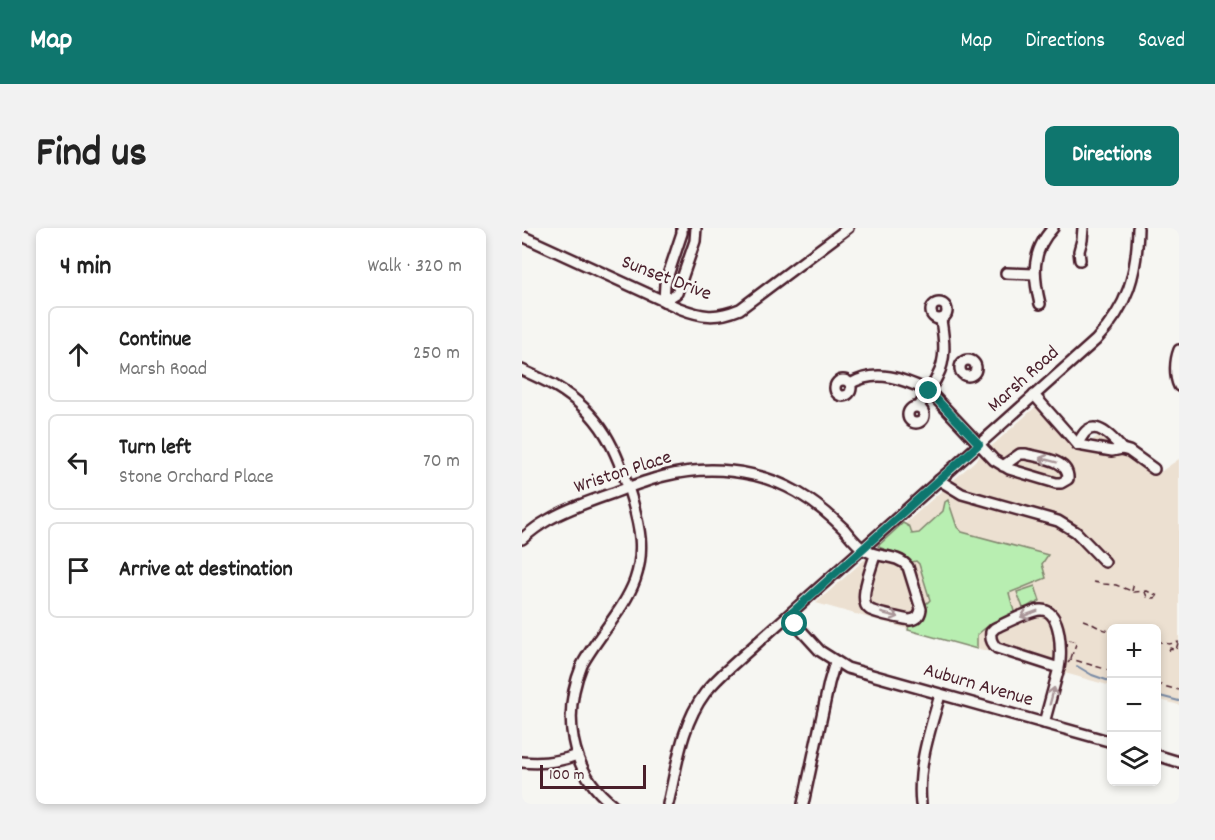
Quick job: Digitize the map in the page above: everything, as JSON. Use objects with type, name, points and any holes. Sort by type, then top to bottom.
[{"type":"street","points":[[664,301],[665,284],[682,228]]},
{"type":"street","points":[[664,301],[677,293],[695,242],[696,228]]},
{"type":"street","name":"Sunset Drive","points":[[522,236],[664,301],[702,316],[719,316],[730,314],[750,303],[848,228]]},
{"type":"street","points":[[1040,304],[1035,274],[1037,256],[1045,237],[1053,228]]},
{"type":"street","points":[[1080,260],[1079,251],[1083,228]]},
{"type":"street","name":"Marsh Road","points":[[668,804],[693,711],[718,678],[1096,340],[1116,316],[1128,291],[1135,267],[1138,228]]},
{"type":"street","points":[[1006,273],[1035,274]]},
{"type":"street","points":[[919,407],[939,374],[943,362],[940,320]]},
{"type":"street","points":[[1178,350],[1176,366],[1179,386]]},
{"type":"street","points":[[943,362],[960,366]]},
{"type":"street","points":[[522,370],[569,395],[596,421],[615,450],[640,530],[639,565],[629,592],[585,659],[576,678],[571,701],[570,716],[577,755],[591,782],[599,793],[612,804]]},
{"type":"street","points":[[850,384],[866,377],[904,379],[929,391],[994,460],[1004,466],[1009,469],[1056,483],[1061,483],[1068,478],[1067,469],[1062,464],[1026,454],[1020,454],[1004,466]]},
{"type":"street","points":[[1034,395],[1078,445],[1112,451],[1122,449],[1129,451],[1154,469]]},
{"type":"street","points":[[1078,445],[1082,435],[1092,429],[1101,429],[1110,435],[1122,449]]},
{"type":"street","name":"Wriston Place","points":[[522,539],[538,526],[559,514],[664,476],[703,470],[731,471],[757,476],[788,488],[811,501],[843,528],[862,549]]},
{"type":"street","points":[[939,480],[962,494],[1058,521],[1076,532],[1105,562]]},
{"type":"street","points":[[862,549],[875,555],[897,558],[908,567],[921,609],[915,619],[910,620],[868,609],[864,596],[875,555]]},
{"type":"street","points":[[1044,723],[1063,667],[1055,619],[1048,612],[1039,610],[995,628],[991,632],[991,641],[997,648],[1063,667]]},
{"type":"street","name":"Auburn Avenue","points":[[788,616],[820,651],[847,668],[1107,741]]},
{"type":"street","points":[[803,804],[829,683],[836,662]]},
{"type":"street","points":[[921,804],[922,769],[940,695]]},
{"type":"street","points":[[522,762],[556,762],[577,755]]},
{"type":"street","points":[[1161,757],[1179,762]]},
{"type":"path","points":[[1093,582],[1116,585],[1132,592],[1147,591],[1158,596],[1147,597]]},
{"type":"path","points":[[1132,592],[1134,583]]},
{"type":"path","points":[[1144,591],[1147,597]]},
{"type":"path","points":[[1144,601],[1147,597]]},
{"type":"path","points":[[1083,620],[1107,630]]},
{"type":"path","points":[[1062,638],[1076,643],[1071,659],[1063,667]]},
{"type":"path","points":[[1161,642],[1169,644],[1179,642],[1178,650],[1170,648],[1169,651]]},
{"type":"path","points":[[1071,659],[1107,670]]},
{"type":"path","points":[[1161,685],[1179,690]]},
{"type":"shaded area","points":[[1041,402],[1051,420],[1077,450],[1098,436],[1156,475],[1179,459],[1179,705],[1161,700],[1161,624],[1107,624],[1107,685],[816,603]]},
{"type":"green space","points":[[948,500],[957,527],[962,532],[1048,555],[1042,564],[1046,578],[1009,593],[1015,615],[991,625],[977,635],[977,649],[908,630],[909,625],[919,623],[924,619],[926,604],[930,600],[919,564],[878,546],[903,523],[910,527],[912,534],[919,533],[943,511],[945,502]]},
{"type":"green space","points":[[1035,586],[1040,601],[1024,609],[1017,592]]},
{"type":"waterway","points":[[1077,666],[1107,680]]},
{"type":"waterway","points":[[1161,696],[1179,701]]},
{"type":"route","points":[[795,624],[788,616],[979,444],[929,391]]}]
